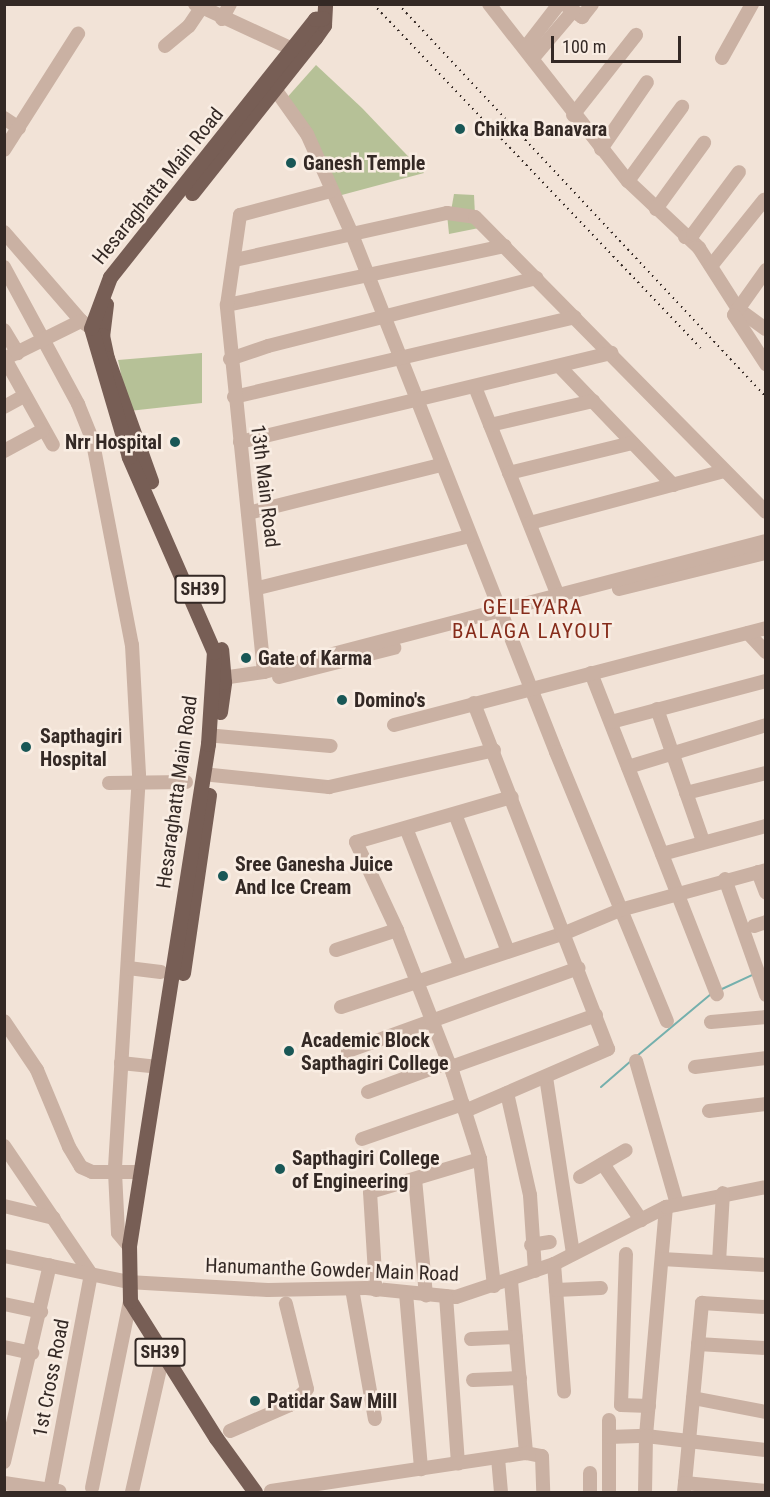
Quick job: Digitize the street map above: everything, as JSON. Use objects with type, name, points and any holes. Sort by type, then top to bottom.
[{"type":"main road","name":"Hesaraghatta Main Road","points":[[134,1246],[212,775],[217,736],[217,632],[141,457],[94,322],[126,270],[297,52],[324,25],[324,11]]},
{"type":"main road","name":"Hesaraghatta Main Road","points":[[134,1246],[142,1172],[218,683]]},
{"type":"main road","points":[[134,1246],[133,1283],[149,1323],[225,1447]]},
{"type":"main road","name":"SH39","points":[[133,1283],[130,1301],[163,1356],[255,1492]]},
{"type":"street","points":[[222,20],[230,4]]},
{"type":"street","points":[[489,4],[529,53],[573,115],[628,181],[699,248],[738,309],[765,329]]},
{"type":"street","points":[[529,53],[559,4]]},
{"type":"street","points":[[529,53],[569,8],[582,17],[592,4]]},
{"type":"street","points":[[722,58],[752,4]]},
{"type":"street","points":[[165,46],[189,26],[198,6],[222,20],[297,52]]},
{"type":"street","points":[[4,150],[78,34]]},
{"type":"street","points":[[573,115],[636,35]]},
{"type":"street","points":[[601,149],[647,82]]},
{"type":"street","points":[[272,84],[307,134],[351,232],[415,401],[667,1021]]},
{"type":"street","points":[[628,181],[682,107]]},
{"type":"street","points":[[4,118],[19,128]]},
{"type":"street","points":[[656,209],[704,143]]},
{"type":"street","points":[[685,237],[693,234],[739,171]]},
{"type":"street","name":"13th Main Road","points":[[264,672],[258,588],[234,397],[227,305],[240,215],[331,191]]},
{"type":"street","points":[[711,266],[764,200]]},
{"type":"street","points":[[235,260],[351,232],[447,213],[475,217],[611,353],[765,513]]},
{"type":"street","points":[[7,241],[70,306],[94,322]]},
{"type":"street","points":[[227,305],[505,246]]},
{"type":"street","points":[[4,267],[78,404],[104,488],[136,678],[139,782],[116,1172],[118,1233],[134,1246]]},
{"type":"street","points":[[765,270],[738,309],[735,319],[765,364]]},
{"type":"street","points":[[230,359],[268,346],[537,278]]},
{"type":"street","points":[[234,397],[401,360],[575,317]]},
{"type":"street","points":[[52,445],[5,359],[44,340],[94,322]]},
{"type":"street","points":[[4,330],[18,353]]},
{"type":"street","points":[[240,442],[611,353]]},
{"type":"street","points":[[559,366],[673,484]]},
{"type":"street","points":[[475,387],[558,596]]},
{"type":"street","points":[[4,407],[24,396]]},
{"type":"street","points":[[490,425],[593,401]]},
{"type":"street","points":[[4,451],[43,430]]},
{"type":"street","points":[[509,473],[632,442]]},
{"type":"street","points":[[248,513],[441,465]]},
{"type":"street","points":[[530,523],[724,471]]},
{"type":"street","points":[[258,588],[470,536]]},
{"type":"street","points":[[218,683],[320,668],[502,615],[558,596],[765,541]]},
{"type":"street","points":[[218,683],[765,553]]},
{"type":"street","points":[[394,725],[765,628]]},
{"type":"street","points":[[748,633],[765,652]]},
{"type":"street","points":[[591,673],[717,994]]},
{"type":"street","points":[[610,722],[765,681]]},
{"type":"street","points":[[362,1139],[507,1093],[608,1049],[474,703]]},
{"type":"street","points":[[657,709],[703,841]]},
{"type":"street","points":[[628,767],[765,725]]},
{"type":"street","points":[[217,736],[331,746]]},
{"type":"street","points":[[212,775],[329,787],[494,750]]},
{"type":"street","points":[[687,793],[765,773]]},
{"type":"street","points":[[109,783],[186,782]]},
{"type":"street","points":[[494,1286],[480,1159],[450,1065],[417,980],[397,930],[356,842],[512,797]]},
{"type":"street","points":[[455,814],[508,951]]},
{"type":"street","points":[[662,854],[765,826]]},
{"type":"street","points":[[406,828],[460,965]]},
{"type":"street","points":[[341,1007],[460,965],[565,933],[620,910],[725,879],[762,871],[765,893]]},
{"type":"street","points":[[725,879],[765,995]]},
{"type":"street","points":[[336,950],[397,930]]},
{"type":"street","points":[[128,968],[161,972]]},
{"type":"street","points":[[348,1051],[578,968]]},
{"type":"street","points":[[368,1092],[596,1016]]},
{"type":"street","points":[[711,1022],[765,1017]]},
{"type":"street","points":[[4,1022],[37,1070],[75,1160],[92,1172],[142,1172]]},
{"type":"street","points":[[695,1067],[765,1058]]},
{"type":"street","points":[[636,1062],[671,1206],[662,1259],[646,1436],[645,1492]]},
{"type":"street","points":[[121,1063],[158,1066]]},
{"type":"street","points":[[546,1077],[573,1254]]},
{"type":"street","points":[[507,1093],[530,1195],[531,1245],[535,1271]]},
{"type":"street","points":[[709,1111],[765,1104]]},
{"type":"street","points":[[4,1146],[91,1274]]},
{"type":"street","points":[[580,1177],[626,1150]]},
{"type":"street","points":[[376,1290],[370,1192],[480,1159]]},
{"type":"street","points":[[603,1164],[641,1220]]},
{"type":"street","points":[[4,1166],[21,1171]]},
{"type":"street","points":[[415,1179],[426,1295]]},
{"type":"street","name":"Hanumanthe Gowder Main Road","points":[[4,1256],[133,1283],[268,1290],[352,1288],[456,1297],[511,1281],[554,1264],[671,1206],[723,1193],[765,1187]]},
{"type":"street","points":[[719,1262],[723,1193]]},
{"type":"street","points":[[4,1206],[54,1218]]},
{"type":"street","points":[[531,1245],[550,1242]]},
{"type":"street","points":[[626,1254],[621,1405],[649,1406]]},
{"type":"street","points":[[662,1259],[765,1265]]},
{"type":"street","points":[[554,1264],[564,1392]]},
{"type":"street","points":[[4,1462],[32,1353],[50,1265]]},
{"type":"street","name":"1st Cross Road","points":[[54,1491],[91,1274]]},
{"type":"street","points":[[511,1281],[526,1453]]},
{"type":"street","points":[[352,1288],[375,1419]]},
{"type":"street","points":[[556,1290],[601,1288]]},
{"type":"street","points":[[406,1293],[421,1469]]},
{"type":"street","points":[[446,1296],[458,1464]]},
{"type":"street","points":[[92,1488],[130,1301]]},
{"type":"street","points":[[765,1307],[702,1303],[685,1488],[765,1491]]},
{"type":"street","points":[[4,1304],[40,1312]]},
{"type":"street","points":[[230,1431],[290,1405],[307,1389],[286,1304]]},
{"type":"street","points":[[471,1340],[516,1337]]},
{"type":"street","points":[[698,1344],[765,1348]]},
{"type":"street","points":[[4,1347],[32,1353]]},
{"type":"street","points":[[132,1492],[163,1356]]},
{"type":"street","points":[[473,1380],[520,1378]]},
{"type":"street","points":[[693,1398],[765,1412]]},
{"type":"street","points":[[609,1420],[609,1492]]},
{"type":"street","points":[[609,1437],[646,1436],[765,1449]]},
{"type":"street","points":[[271,1491],[526,1453],[542,1456],[543,1492]]},
{"type":"street","points":[[498,1458],[501,1492]]},
{"type":"street","points":[[590,1473],[591,1492]]},
{"type":"street","points":[[4,1483],[54,1491]]},
{"type":"green space","points":[[316,65],[362,108],[424,173],[338,196],[284,101]]},
{"type":"green space","points":[[454,194],[474,195],[475,215],[451,211]]},
{"type":"green space","points":[[447,214],[484,227],[449,234]]},
{"type":"green space","points":[[202,353],[202,403],[129,411],[118,360]]},
{"type":"waterway","points":[[722,989],[752,975]]},
{"type":"waterway","points":[[637,1056],[711,994]]},
{"type":"waterway","points":[[601,1087],[631,1061]]},
{"type":"railway","points":[[373,4],[701,348]]},
{"type":"railway","points":[[398,4],[766,397]]},
{"type":"place","name":"Chikka Banavara","points":[[460,129]]},
{"type":"place","name":"Ganesh Temple","points":[[291,163]]},
{"type":"place","name":"Nrr Hospital","points":[[175,442]]},
{"type":"place","name":"Gate of Karma","points":[[246,658]]},
{"type":"place","name":"Domino's","points":[[342,700]]},
{"type":"place","name":"Sapthagiri Hospital","points":[[26,747]]},
{"type":"place","name":"Sree Ganesha Juice And Ice Cream","points":[[223,876]]},
{"type":"place","name":"Academic Block Sapthagiri College","points":[[289,1051]]},
{"type":"place","name":"Sapthagiri College of Engineering","points":[[280,1169]]},
{"type":"place","name":"Patidar Saw Mill","points":[[255,1401]]},
{"type":"district","name":"GELEYARA BALAGA LAYOUT","points":[[533,619]]}]
